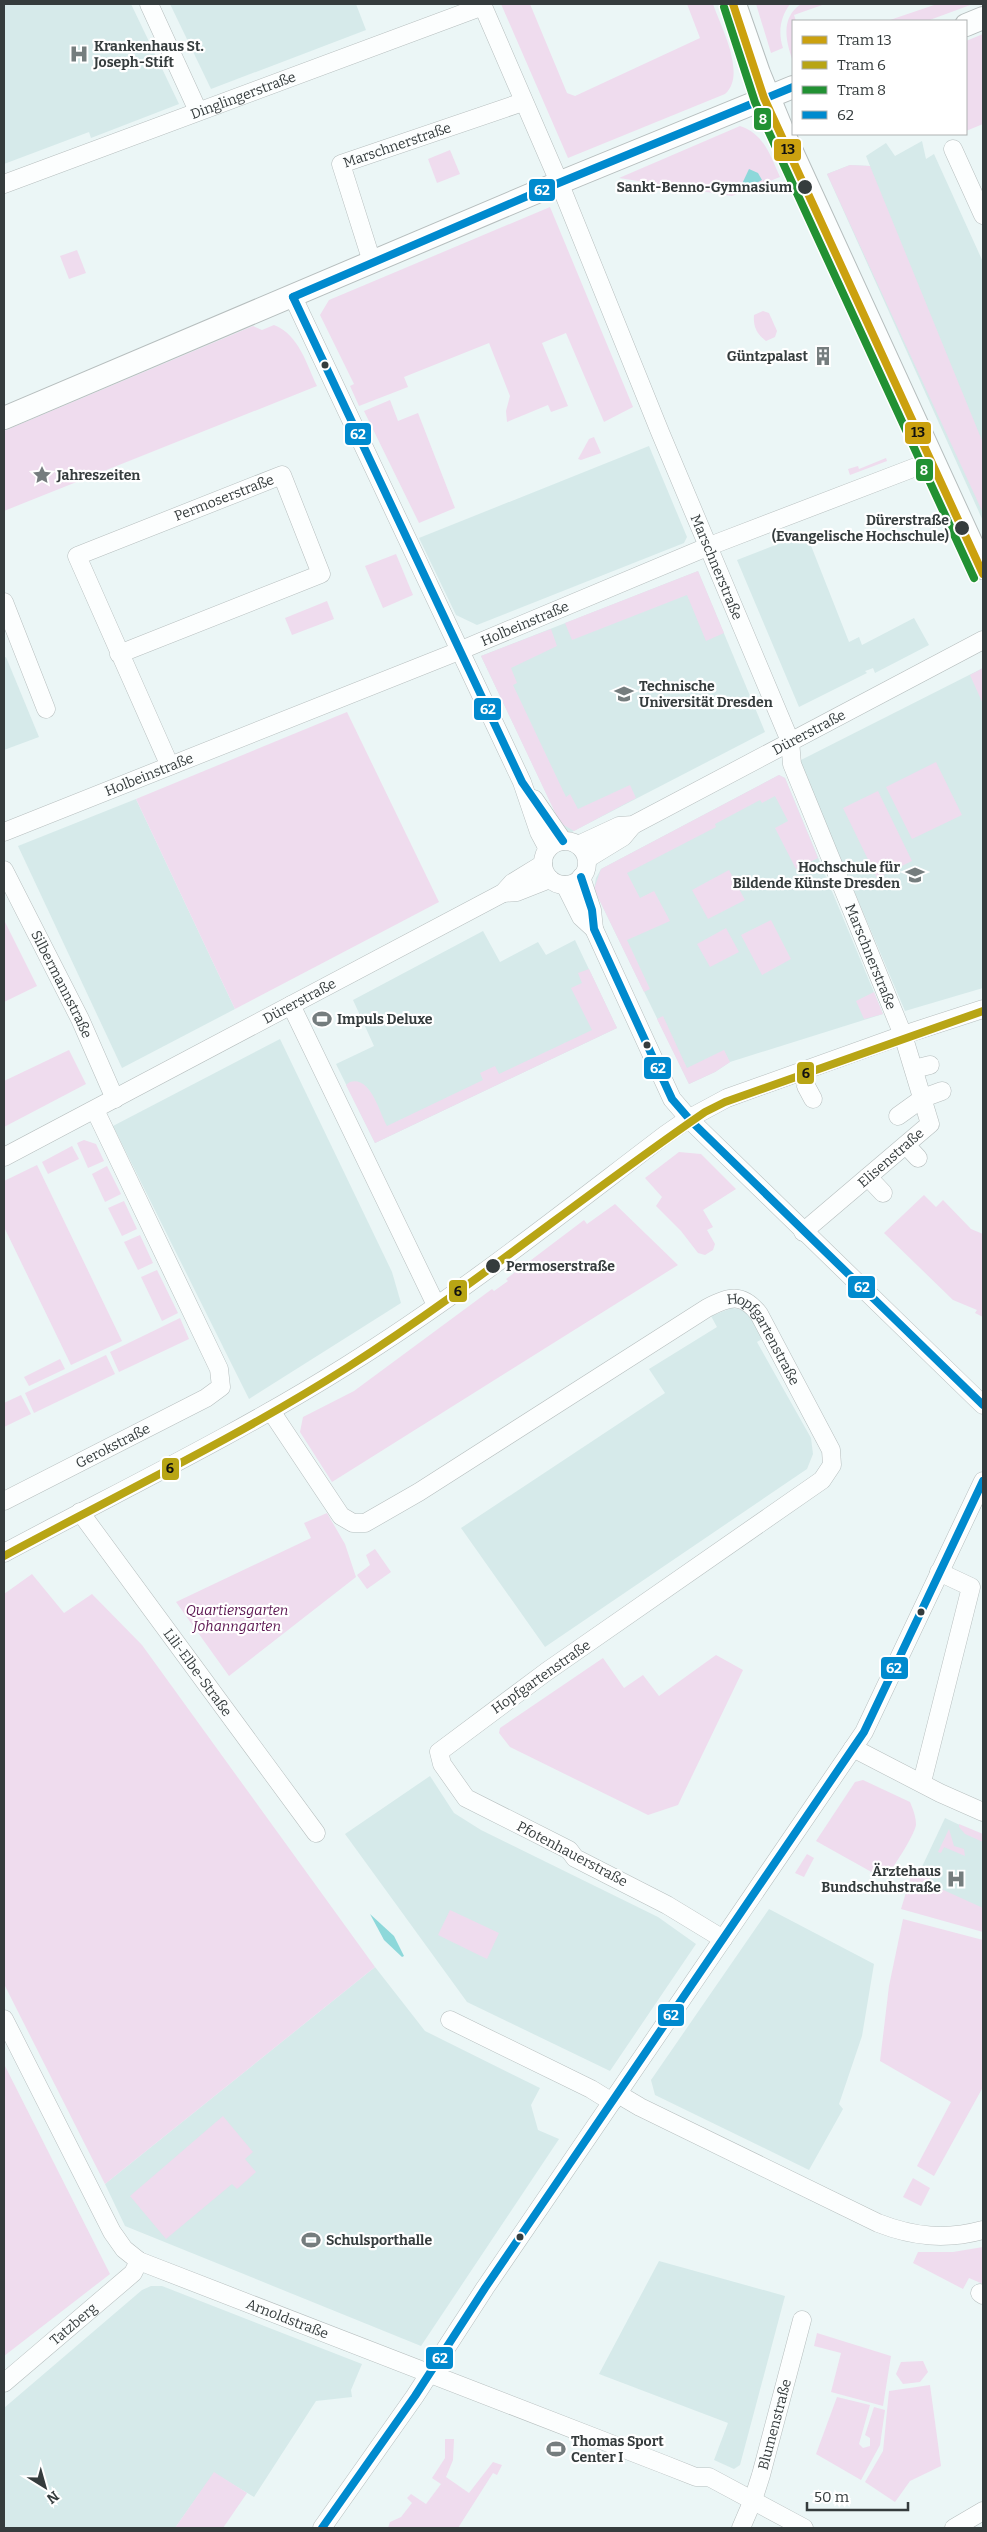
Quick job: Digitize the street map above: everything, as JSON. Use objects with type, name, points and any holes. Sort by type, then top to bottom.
[{"type":"main road","points":[[735,4],[768,96],[983,568]]},
{"type":"main road","points":[[967,25],[983,18]]},
{"type":"main road","points":[[4,418],[293,297],[559,182],[792,87]]},
{"type":"street","points":[[149,4],[198,111]]},
{"type":"street","name":"Dinglingerstraße","points":[[4,184],[482,5]]},
{"type":"street","name":"Marschnerstraße","points":[[482,5],[559,182],[707,547],[790,741],[792,764],[904,1035]]},
{"type":"street","name":"Marschnerstraße","points":[[372,262],[341,164],[523,102]]},
{"type":"street","points":[[953,148],[983,215]]},
{"type":"street","points":[[293,297],[522,782],[539,832],[562,860],[581,917],[594,929]]},
{"type":"street","name":"Holbeinstraße","points":[[4,832],[169,764],[459,651],[707,547],[934,460]]},
{"type":"street","name":"Permoserstraße","points":[[119,654],[321,574],[282,475],[77,556],[119,654],[169,764]]},
{"type":"street","points":[[4,602],[46,709]]},
{"type":"street","name":"Dürerstraße","points":[[4,1157],[115,1100],[503,893],[512,883],[562,860],[619,826],[633,825],[983,640]]},
{"type":"street","points":[[562,860],[586,869],[582,878],[592,910],[594,929],[669,1093],[688,1119],[983,1405]]},
{"type":"street","name":"Silbermannstraße","points":[[4,870],[80,1019],[115,1100]]},
{"type":"street","points":[[291,1005],[436,1306]]},
{"type":"street","points":[[4,1553],[271,1411],[358,1359],[436,1306],[688,1119],[727,1098],[983,1009]]},
{"type":"street","name":"Elisenstraße","points":[[803,1232],[868,1178],[881,1159],[906,1145],[930,1124],[922,1098],[922,1067],[904,1035]]},
{"type":"street","points":[[898,1116],[922,1098],[942,1091]]},
{"type":"street","name":"Gerokstraße","points":[[4,1501],[206,1398],[221,1387],[219,1369],[95,1110]]},
{"type":"street","points":[[906,1145],[918,1158]]},
{"type":"street","points":[[868,1178],[883,1194]]},
{"type":"street","name":"Hopfgartenstraße","points":[[271,1411],[341,1516],[353,1523],[365,1523],[419,1492],[707,1308],[723,1300],[735,1298],[752,1305],[759,1314],[831,1450],[832,1465],[822,1480],[546,1672],[440,1752]]},
{"type":"street","points":[[322,2528],[867,1726],[938,1572],[983,1481]]},
{"type":"street","name":"Lili-Elbe-Straße","points":[[80,1512],[316,1833]]},
{"type":"street","points":[[922,1782],[972,1587],[938,1572]]},
{"type":"street","points":[[853,1748],[922,1782],[940,1793],[983,1812]]},
{"type":"street","name":"Pfotenhauerstraße","points":[[440,1752],[442,1764],[466,1798],[569,1850],[576,1858],[667,1905],[723,1939]]},
{"type":"street","name":"Arnoldstraße","points":[[4,2019],[112,2232],[124,2249],[139,2261],[696,2477],[705,2486],[730,2490],[753,2500],[804,2528]]},
{"type":"street","points":[[450,2020],[591,2089],[640,2107],[878,2223],[902,2232],[922,2236],[945,2237],[983,2230]]},
{"type":"street","name":"Tatzberg","points":[[4,2383],[133,2273],[139,2261]]},
{"type":"street","name":"Blumenstraße","points":[[741,2528],[753,2500],[802,2320]]},
{"type":"street","points":[[954,2528],[983,2512]]},
{"type":"shaded area","name":"Krankenhaus St. Joseph-Stift","points":[[4,4],[131,4],[179,104],[91,138],[89,132],[4,164]]},
{"type":"shaded area","points":[[170,4],[356,4],[366,30],[211,89]]},
{"type":"shaded area","name":"Sankt-Benno-Gymnasium","points":[[922,141],[926,159],[934,154],[983,262],[983,521],[827,174],[850,165],[870,166],[866,156],[886,143],[895,156]]},
{"type":"shaded area","points":[[649,446],[687,537],[684,543],[477,625],[456,615],[419,538]]},
{"type":"shaded area","name":"Technische Universität Dresden","points":[[806,533],[849,642],[859,637],[862,645],[914,618],[929,645],[875,673],[873,668],[865,671],[867,673],[799,707],[737,560]]},
{"type":"shaded area","name":"Technische Universität Dresden","points":[[698,571],[765,732],[566,835],[481,656]]},
{"type":"shaded area","points":[[6,657],[39,737],[4,750],[4,658]]},
{"type":"shaded area","name":"Hochschule für Bildende Künste Dresden","points":[[983,668],[983,988],[905,1011],[799,761]]},
{"type":"shaded area","points":[[779,775],[785,778],[883,1014],[730,1062],[715,1072],[689,1084],[594,889],[596,878],[601,869]]},
{"type":"shaded area","points":[[136,799],[235,1009],[122,1068],[18,846]]},
{"type":"shaded area","points":[[483,931],[500,962],[538,942],[546,955],[575,940],[617,1028],[375,1143],[336,1064],[374,1046],[353,1000]]},
{"type":"shaded area","points":[[280,1039],[392,1272],[401,1303],[249,1399],[113,1126]]},
{"type":"shaded area","points":[[732,1308],[744,1310],[757,1323],[765,1337],[757,1342],[811,1438],[813,1454],[807,1469],[545,1647],[461,1528],[665,1393],[649,1369],[717,1327],[711,1316]]},
{"type":"shaded area","points":[[430,1776],[454,1813],[481,1830],[658,1917],[696,1944],[610,2071],[467,2002],[345,1834]]},
{"type":"shaded area","points":[[945,1818],[983,1836],[983,1917],[912,1888]]},
{"type":"shaded area","points":[[769,1909],[874,1964],[862,2036],[839,2104],[843,2109],[809,2170],[655,2095],[651,2080]]},
{"type":"shaded area","points":[[375,1967],[425,2031],[540,2088],[531,2105],[538,2130],[559,2139],[421,2346],[125,2226],[105,2184]]},
{"type":"shaded area","points":[[659,2261],[785,2296],[740,2465],[734,2469],[714,2460],[728,2423],[599,2374]]},
{"type":"shaded area","points":[[151,2286],[162,2286],[362,2364],[351,2390],[352,2397],[316,2401],[254,2497],[214,2473],[175,2528],[4,2528],[4,2408],[142,2290]]},
{"type":"green space","points":[[501,4],[530,4],[567,93],[575,96],[700,38],[687,4],[713,4],[733,63],[734,75],[731,86],[725,94],[568,158]]},
{"type":"green space","points":[[756,4],[790,4],[781,25],[783,48],[771,53]]},
{"type":"green space","points":[[801,4],[825,4],[794,15],[796,20],[792,20],[792,58],[786,31],[787,23],[794,10]]},
{"type":"green space","points":[[937,4],[973,4],[930,20],[890,20]]},
{"type":"green space","points":[[983,34],[983,124],[967,131],[967,41]]},
{"type":"green space","points":[[740,126],[755,134],[761,140],[780,177],[732,196],[619,178]]},
{"type":"green space","points":[[450,150],[460,174],[437,183],[428,159]]},
{"type":"green space","points":[[850,165],[870,166],[983,443],[983,513],[827,174]]},
{"type":"green space","points":[[550,207],[633,407],[604,422],[566,333],[542,343],[568,406],[551,412],[548,405],[507,422],[506,411],[510,396],[489,343],[404,377],[408,387],[359,406],[350,386],[354,384],[320,315],[329,300]]},
{"type":"green space","points":[[77,250],[86,273],[69,279],[60,256]]},
{"type":"green space","points":[[763,311],[769,313],[777,331],[775,337],[766,341],[758,333],[754,323],[754,315]]},
{"type":"green space","points":[[274,325],[283,330],[296,343],[317,386],[4,511],[4,431],[253,326],[262,330]]},
{"type":"green space","points":[[390,400],[398,421],[418,413],[455,508],[419,523],[364,411]]},
{"type":"green space","points":[[594,437],[601,453],[581,460],[578,459],[589,439]]},
{"type":"green space","points":[[886,458],[887,461],[850,475],[848,469],[858,466],[859,469]]},
{"type":"green space","points":[[396,554],[413,595],[383,608],[365,566]]},
{"type":"green space","points":[[698,571],[724,633],[706,641],[687,595],[572,640],[565,623]]},
{"type":"green space","points":[[327,601],[334,619],[292,635],[285,618]]},
{"type":"green space","points":[[551,629],[557,646],[511,668],[517,683],[513,685],[566,797],[570,794],[578,809],[630,785],[636,798],[574,831],[560,823],[481,656]]},
{"type":"green space","points":[[983,668],[983,704],[970,675]]},
{"type":"green space","points":[[347,712],[439,902],[235,1009],[136,799]]},
{"type":"green space","points":[[936,762],[962,815],[912,839],[886,787]]},
{"type":"green space","points":[[779,775],[785,778],[818,858],[796,869],[775,828],[788,821],[775,796],[762,803],[760,800],[715,824],[716,827],[627,873],[640,898],[654,891],[670,921],[627,940],[650,989],[644,992],[594,889],[601,869]]},
{"type":"green space","points":[[878,791],[912,861],[877,878],[843,808]]},
{"type":"green space","points":[[729,870],[745,900],[708,919],[692,890]]},
{"type":"green space","points":[[4,920],[37,986],[4,1002]]},
{"type":"green space","points":[[771,920],[791,959],[762,975],[741,935]]},
{"type":"green space","points":[[726,928],[739,952],[710,967],[697,944]]},
{"type":"green space","points":[[589,969],[617,1028],[375,1143],[346,1085],[350,1082],[364,1084],[373,1096],[387,1126],[483,1080],[480,1073],[495,1066],[499,1074],[592,1030],[571,988],[582,983],[578,973]]},
{"type":"green space","points":[[874,992],[883,1014],[864,1019],[856,1001]]},
{"type":"green space","points":[[663,1016],[687,1068],[724,1050],[730,1062],[715,1072],[689,1084],[657,1019]]},
{"type":"green space","points":[[69,1050],[86,1084],[4,1127],[4,1081]]},
{"type":"green space","points":[[84,1140],[96,1144],[104,1161],[88,1168],[77,1143]]},
{"type":"green space","points":[[72,1146],[79,1159],[48,1174],[42,1162]]},
{"type":"green space","points":[[679,1152],[701,1154],[736,1189],[703,1210],[713,1227],[707,1230],[715,1244],[713,1250],[705,1255],[698,1253],[681,1231],[656,1206],[662,1197],[645,1178]]},
{"type":"green space","points":[[37,1165],[122,1341],[71,1365],[4,1227],[4,1181]]},
{"type":"green space","points":[[107,1166],[121,1194],[105,1202],[92,1174]]},
{"type":"green space","points":[[924,1195],[936,1207],[943,1200],[971,1229],[983,1234],[983,1317],[975,1313],[977,1310],[953,1300],[884,1233]]},
{"type":"green space","points":[[124,1201],[137,1229],[122,1236],[108,1208]]},
{"type":"green space","points":[[615,1204],[678,1265],[332,1482],[300,1432],[303,1417],[354,1391],[492,1289],[494,1291],[508,1281],[506,1279],[584,1220],[587,1224]]},
{"type":"green space","points":[[140,1235],[153,1263],[138,1270],[124,1242]]},
{"type":"green space","points":[[157,1270],[178,1313],[162,1321],[141,1277]]},
{"type":"green space","points":[[180,1318],[189,1339],[119,1372],[110,1352]]},
{"type":"green space","points":[[106,1355],[115,1374],[34,1413],[25,1393]]},
{"type":"green space","points":[[60,1359],[65,1369],[29,1386],[24,1377]]},
{"type":"green space","points":[[21,1395],[31,1414],[4,1427],[4,1403]]},
{"type":"green space","name":"Quartiersgarten Johanngarten","points":[[327,1513],[345,1544],[356,1577],[229,1676],[176,1602],[311,1538],[304,1523]]},
{"type":"green space","points":[[375,1549],[391,1572],[367,1589],[357,1575],[370,1565],[366,1555]]},
{"type":"green space","points":[[32,1574],[64,1613],[92,1594],[142,1645],[375,1967],[105,2184],[4,1984],[4,1594]]},
{"type":"green space","points":[[716,1655],[743,1670],[678,1805],[648,1815],[510,1747],[499,1733],[500,1728],[603,1658],[624,1688],[643,1675],[659,1696]]},
{"type":"green space","points":[[863,1780],[910,1802],[915,1816],[916,1825],[911,1837],[884,1879],[816,1841],[855,1782]]},
{"type":"green space","points":[[959,1824],[983,1834],[983,1842],[965,1834],[959,1827]]},
{"type":"green space","points":[[949,1829],[954,1846],[964,1849],[965,1856],[944,1847],[941,1853],[938,1852]]},
{"type":"green space","points":[[807,1854],[814,1858],[804,1877],[795,1873]]},
{"type":"green space","points":[[914,1866],[932,1874],[928,1883],[983,1908],[983,1932],[901,1909]]},
{"type":"green space","points":[[450,1910],[499,1933],[487,1959],[438,1935]]},
{"type":"green space","points":[[903,1919],[983,1940],[983,2087],[934,2176],[917,2166],[951,2102],[880,2061],[889,1986]]},
{"type":"green space","points":[[4,2064],[110,2274],[4,2356]]},
{"type":"green space","points":[[223,2116],[253,2152],[245,2159],[256,2172],[237,2189],[232,2184],[166,2239],[130,2196]]},
{"type":"green space","points":[[913,2178],[930,2188],[921,2206],[903,2197]]},
{"type":"green space","points":[[983,2247],[983,2284],[969,2278],[963,2289],[913,2263],[918,2252],[953,2252]]},
{"type":"green space","points":[[817,2333],[891,2356],[883,2406],[831,2392],[841,2353],[814,2346]]},
{"type":"green space","points":[[923,2361],[928,2372],[920,2382],[903,2384],[896,2374],[901,2362]]},
{"type":"green space","points":[[930,2385],[941,2466],[910,2481],[895,2502],[865,2482],[883,2451],[889,2391]]},
{"type":"green space","points":[[837,2397],[870,2405],[859,2444],[863,2448],[870,2446],[870,2438],[865,2435],[874,2407],[885,2410],[880,2445],[861,2480],[816,2454]]},
{"type":"green space","points":[[445,2439],[454,2439],[453,2460],[446,2477],[469,2493],[493,2462],[502,2465],[497,2475],[493,2473],[458,2528],[388,2528],[390,2522],[401,2517],[412,2503],[407,2498],[411,2494],[426,2504],[441,2484],[432,2478],[445,2458]]},
{"type":"green space","points":[[214,2472],[247,2493],[223,2528],[175,2528]]},
{"type":"water","points":[[749,169],[758,173],[762,180],[743,190],[741,186]]},
{"type":"water","points":[[370,1914],[394,1936],[404,1956],[402,1957],[384,1940]]},
{"type":"tram line","name":"13","points":[[733,4],[764,98],[983,574]]},
{"type":"tram line","name":"8","points":[[724,7],[755,102],[974,578]]},
{"type":"tram line","name":"6","points":[[4,1556],[221,1441],[348,1367],[439,1306],[705,1112],[725,1102],[983,1011]]},
{"type":"transit line","name":"62","points":[[293,297],[544,189],[792,87]]},
{"type":"transit line","name":"62","points":[[293,297],[522,782],[563,841]]},
{"type":"transit line","name":"62","points":[[581,877],[592,910],[594,929],[672,1099],[691,1121],[983,1405]]},
{"type":"transit line","name":"62","points":[[322,2528],[415,2396],[485,2288],[864,1732],[983,1481]]},
{"type":"place","name":"Krankenhaus St. Joseph-Stift","points":[[79,54]]},
{"type":"place","name":"Sankt-Benno-Gymnasium","points":[[805,187]]},
{"type":"place","name":"Güntzpalast","points":[[823,356]]},
{"type":"place","name":"Jahreszeiten","points":[[42,475]]},
{"type":"place","name":"Dürerstraße (Evangelische Hochschule)","points":[[962,528]]},
{"type":"place","name":"Technische Universität Dresden","points":[[624,694]]},
{"type":"place","name":"Hochschule für Bildende Künste Dresden","points":[[915,875]]},
{"type":"place","name":"Impuls Deluxe","points":[[322,1019]]},
{"type":"place","name":"Permoserstraße","points":[[493,1266]]},
{"type":"place","name":"Ärztehaus Bundschuhstraße","points":[[956,1879]]},
{"type":"place","name":"Schulsporthalle","points":[[311,2240]]},
{"type":"place","name":"Thomas Sport Center I","points":[[556,2449]]}]
